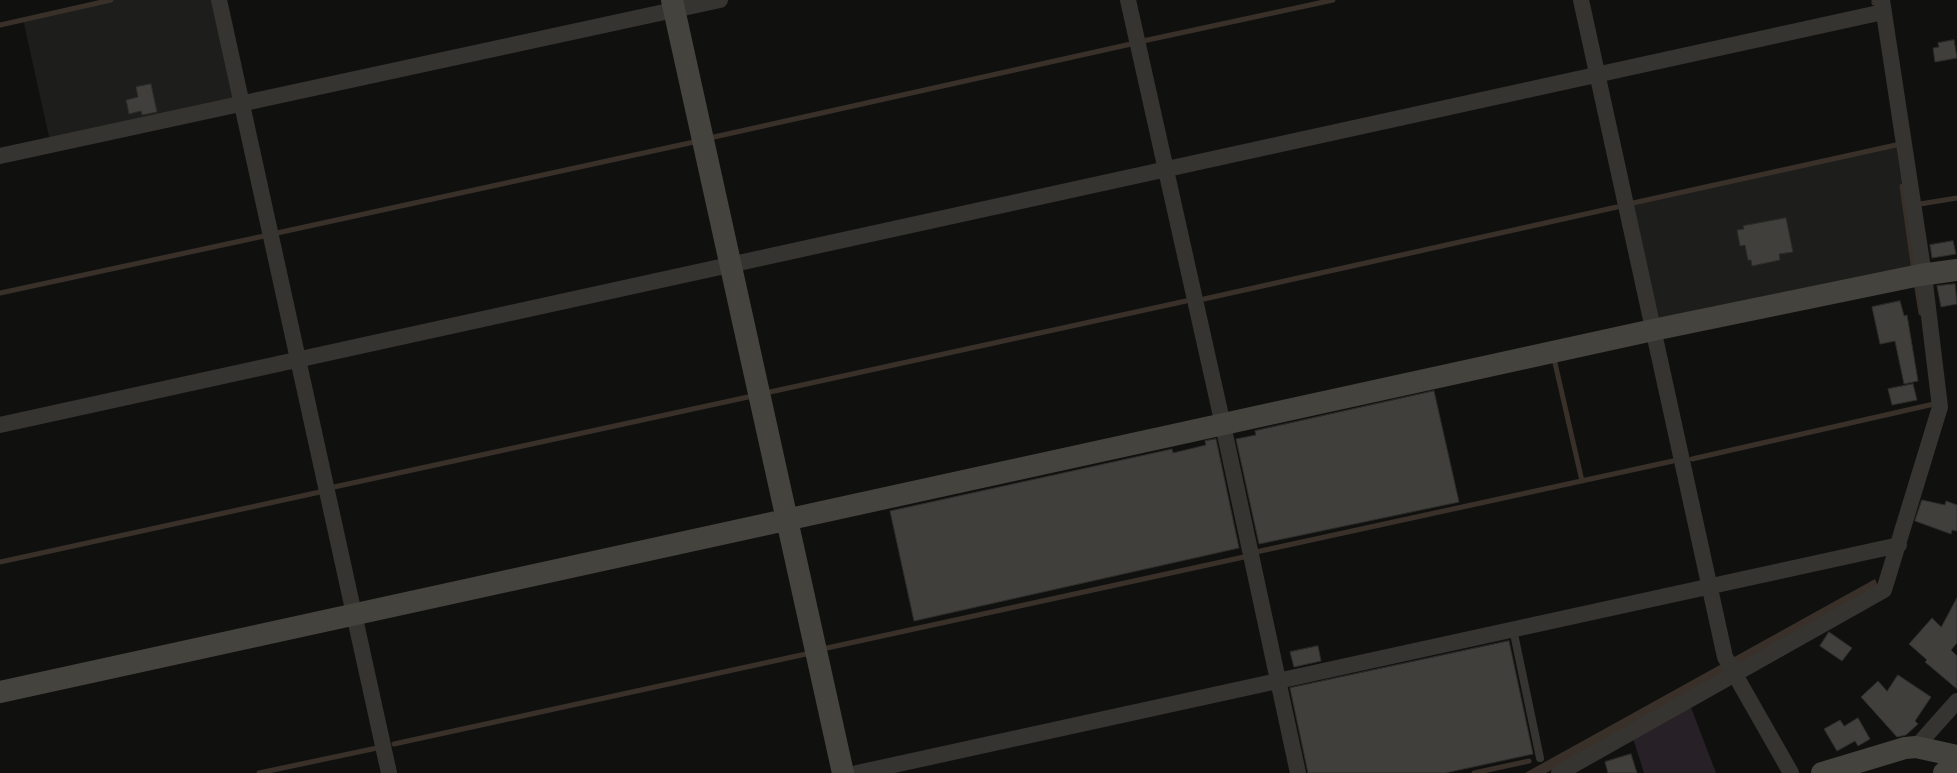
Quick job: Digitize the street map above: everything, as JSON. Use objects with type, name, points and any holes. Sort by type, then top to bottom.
[{"type":"street","points":[[219,0],[389,773]]},
{"type":"street","points":[[0,156],[242,104],[673,5],[720,0]]},
{"type":"street","points":[[1128,0],[1298,773]]},
{"type":"street","points":[[1581,0],[1710,586],[1731,667],[1791,773]]},
{"type":"street","points":[[673,5],[843,773]]},
{"type":"street","points":[[0,425],[1166,168],[1598,75],[1882,6],[1918,276],[1940,407],[1884,590],[1731,667],[1559,773]]},
{"type":"street","points":[[0,692],[1653,330],[1918,276],[1957,270]]},
{"type":"street","points":[[857,773],[1899,545]]},
{"type":"street","points":[[1916,747],[1957,701]]},
{"type":"street","points":[[1822,773],[1891,752],[1916,747],[1957,756]]},
{"type":"street","points":[[1944,773],[1957,762]]},
{"type":"lane","points":[[1513,629],[1540,758]]},
{"type":"shaded area","points":[[111,0],[214,0],[235,99],[50,141],[23,19]]},
{"type":"shaded area","points":[[1896,145],[1914,268],[1658,323],[1630,203]]},
{"type":"shaded area","points":[[1875,579],[1878,586],[1546,773],[1525,773]]},
{"type":"shaded area","points":[[1690,705],[1716,773],[1644,773],[1633,738]]},
{"type":"building","points":[[1954,40],[1957,58],[1935,62],[1933,48],[1939,47],[1938,43]]},
{"type":"building","points":[[151,84],[157,112],[142,115],[141,111],[129,114],[126,100],[138,97],[136,87]]},
{"type":"building","points":[[1786,218],[1793,252],[1779,254],[1780,260],[1752,266],[1751,260],[1748,260],[1745,245],[1740,246],[1737,230],[1744,229],[1743,226]]},
{"type":"building","points":[[1953,241],[1956,254],[1932,258],[1930,245]]},
{"type":"building","points":[[1955,284],[1957,304],[1941,307],[1937,286]]},
{"type":"building","points":[[1900,301],[1904,316],[1907,315],[1918,381],[1904,384],[1895,341],[1880,344],[1872,307]]},
{"type":"building","points":[[1913,384],[1917,400],[1892,405],[1888,389]]},
{"type":"building","points":[[1434,391],[1459,502],[1259,544],[1236,439],[1256,435],[1255,431]]},
{"type":"building","points":[[1216,439],[1239,548],[914,621],[890,511],[1172,449],[1173,453],[1206,445],[1205,441]]},
{"type":"building","points":[[1922,500],[1945,505],[1946,501],[1957,505],[1957,531],[1952,530],[1951,534],[1915,521]]},
{"type":"building","points":[[1957,598],[1957,643],[1951,650],[1957,656],[1957,689],[1925,662],[1927,660],[1909,644],[1932,618],[1941,627]]},
{"type":"building","points":[[1829,632],[1852,648],[1842,661],[1820,646]]},
{"type":"building","points":[[1509,641],[1533,754],[1445,773],[1308,773],[1290,688]]},
{"type":"building","points":[[1318,646],[1321,661],[1294,667],[1290,652]]},
{"type":"building","points":[[1898,675],[1931,697],[1915,721],[1918,724],[1906,735],[1897,737],[1861,697],[1878,681],[1887,691]]},
{"type":"building","points":[[1858,718],[1870,739],[1858,746],[1855,741],[1837,751],[1824,729],[1840,720],[1844,726]]},
{"type":"building","points":[[1631,754],[1637,773],[1608,773],[1605,762]]},
{"type":"waterway","points":[[0,25],[111,0]]},
{"type":"waterway","points":[[1143,41],[1333,0]]},
{"type":"waterway","points":[[714,137],[1131,44]]},
{"type":"waterway","points":[[277,233],[694,142]]},
{"type":"waterway","points":[[1633,203],[1896,145]]},
{"type":"waterway","points":[[1902,186],[1914,271]]},
{"type":"waterway","points":[[1920,204],[1957,198]]},
{"type":"waterway","points":[[1204,299],[1617,207]]},
{"type":"waterway","points":[[0,293],[264,236]]},
{"type":"waterway","points":[[1916,282],[1921,313]]},
{"type":"waterway","points":[[770,392],[1186,301]]},
{"type":"waterway","points":[[1555,363],[1582,481]]},
{"type":"waterway","points":[[334,487],[748,397]]},
{"type":"waterway","points":[[1692,459],[1934,404]]},
{"type":"waterway","points":[[1256,552],[1673,461]]},
{"type":"waterway","points":[[0,562],[320,492]]},
{"type":"waterway","points":[[827,648],[1244,557]]},
{"type":"waterway","points":[[394,744],[806,654]]},
{"type":"waterway","points":[[259,773],[377,748]]},
{"type":"waterway","points":[[1474,773],[1529,761]]}]
